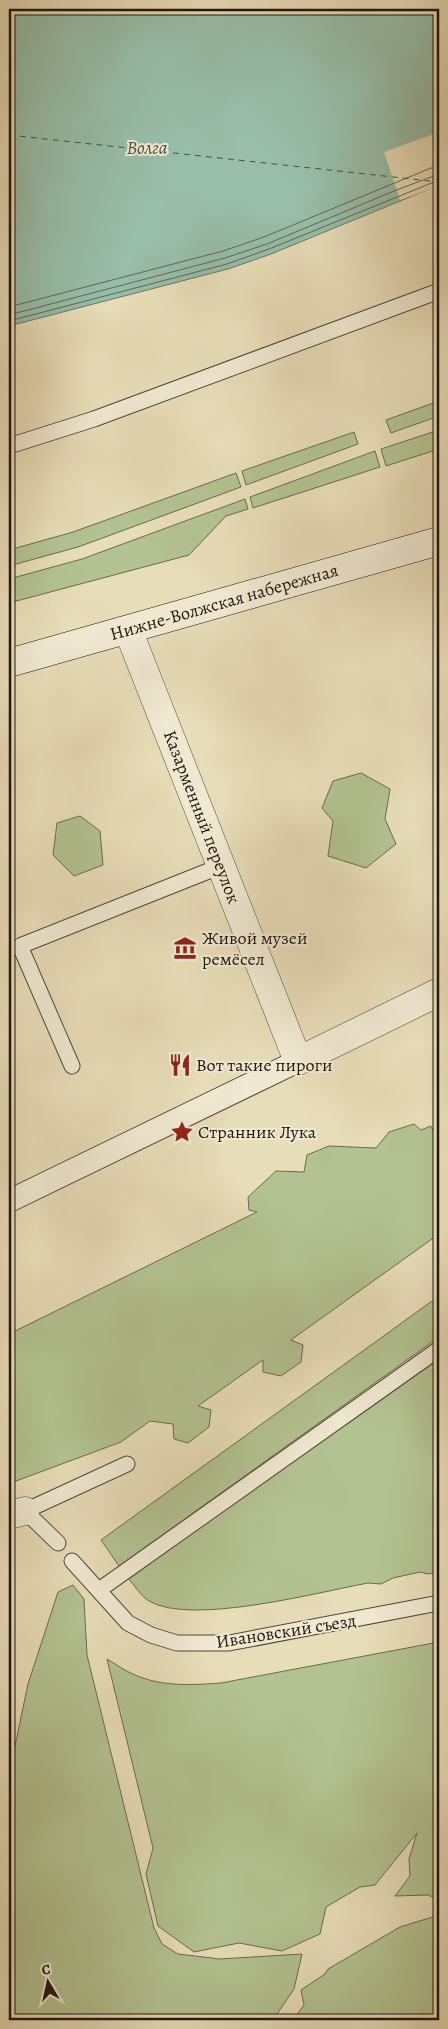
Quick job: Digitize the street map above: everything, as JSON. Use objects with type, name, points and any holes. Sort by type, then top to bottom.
[{"type":"street","name":"Нижне-Волжская набережная","points":[[9,663],[439,540]]},
{"type":"street","name":"Казарменный переулок","points":[[128,630],[298,1061]]},
{"type":"street","points":[[9,1201],[439,992]]},
{"type":"lane","points":[[9,446],[94,419],[439,291]]},
{"type":"lane","points":[[72,1066],[20,946],[221,866]]},
{"type":"lane","points":[[99,1590],[439,1349]]},
{"type":"lane","points":[[58,1543],[17,1513],[127,1464]]},
{"type":"lane","name":"Ивановский съезд","points":[[72,1561],[128,1623],[151,1635],[177,1643],[229,1643],[439,1603]]},
{"type":"shaded area","points":[[439,401],[439,416],[391,433],[386,420]]},
{"type":"shaded area","points":[[439,430],[439,449],[386,466],[381,449]]},
{"type":"shaded area","points":[[354,432],[358,444],[246,485],[242,471]]},
{"type":"shaded area","points":[[375,451],[380,467],[253,508],[250,497]]},
{"type":"shaded area","points":[[236,473],[241,487],[78,547],[9,566],[9,550],[73,532]]},
{"type":"shaded area","points":[[245,499],[248,509],[226,516],[189,555],[9,603],[9,579],[82,559]]},
{"type":"shaded area","points":[[361,773],[390,789],[385,819],[396,844],[366,868],[328,856],[333,821],[322,808],[333,781]]},
{"type":"shaded area","points":[[80,816],[100,831],[103,865],[74,876],[53,855],[57,823]]},
{"type":"shaded area","points":[[414,1124],[421,1130],[431,1126],[439,1144],[439,1234],[291,1340],[303,1345],[301,1362],[281,1376],[263,1372],[263,1360],[198,1406],[211,1410],[209,1427],[188,1443],[174,1439],[173,1424],[150,1421],[121,1442],[16,1481],[9,1481],[9,1334],[257,1212],[249,1210],[248,1197],[276,1171],[304,1172],[307,1155],[329,1146],[376,1148],[389,1132]]},
{"type":"shaded area","points":[[439,1296],[439,1337],[119,1566],[101,1540]]},
{"type":"shaded area","points":[[439,1359],[439,1572],[428,1574],[420,1572],[393,1578],[381,1584],[368,1583],[256,1605],[194,1610],[168,1608],[149,1601],[128,1578],[269,1479],[269,1465],[336,1421],[347,1424]]},
{"type":"shaded area","points":[[73,1585],[84,1599],[87,1655],[154,1928],[162,1944],[178,1954],[220,1959],[302,1954],[294,1989],[273,2020],[9,2020],[9,1775],[28,1684],[58,1592]]},
{"type":"shaded area","points":[[439,1642],[439,1900],[428,1895],[395,1896],[410,1876],[409,1859],[417,1833],[375,1885],[360,1887],[326,1907],[320,1934],[282,1951],[239,1943],[194,1952],[158,1926],[146,1874],[153,1848],[107,1659],[128,1672],[156,1682],[178,1684],[221,1683]]},
{"type":"shaded area","points":[[439,1915],[439,2020],[293,2020],[304,2005],[301,1990],[325,1974],[328,1969],[400,1927]]},
{"type":"water","name":"Волга","points":[[9,9],[439,9],[439,185],[271,254],[228,269],[9,326]]},
{"type":"pier","points":[[439,132],[439,186],[400,200],[384,152]]},
{"type":"ferry route","points":[[9,135],[439,182]]},
{"type":"place","name":"Живой музей ремёсел","points":[[185,948]]},
{"type":"place","name":"Вот такие пироги","points":[[180,1065]]},
{"type":"place","name":"Странник Лука","points":[[182,1132]]}]
